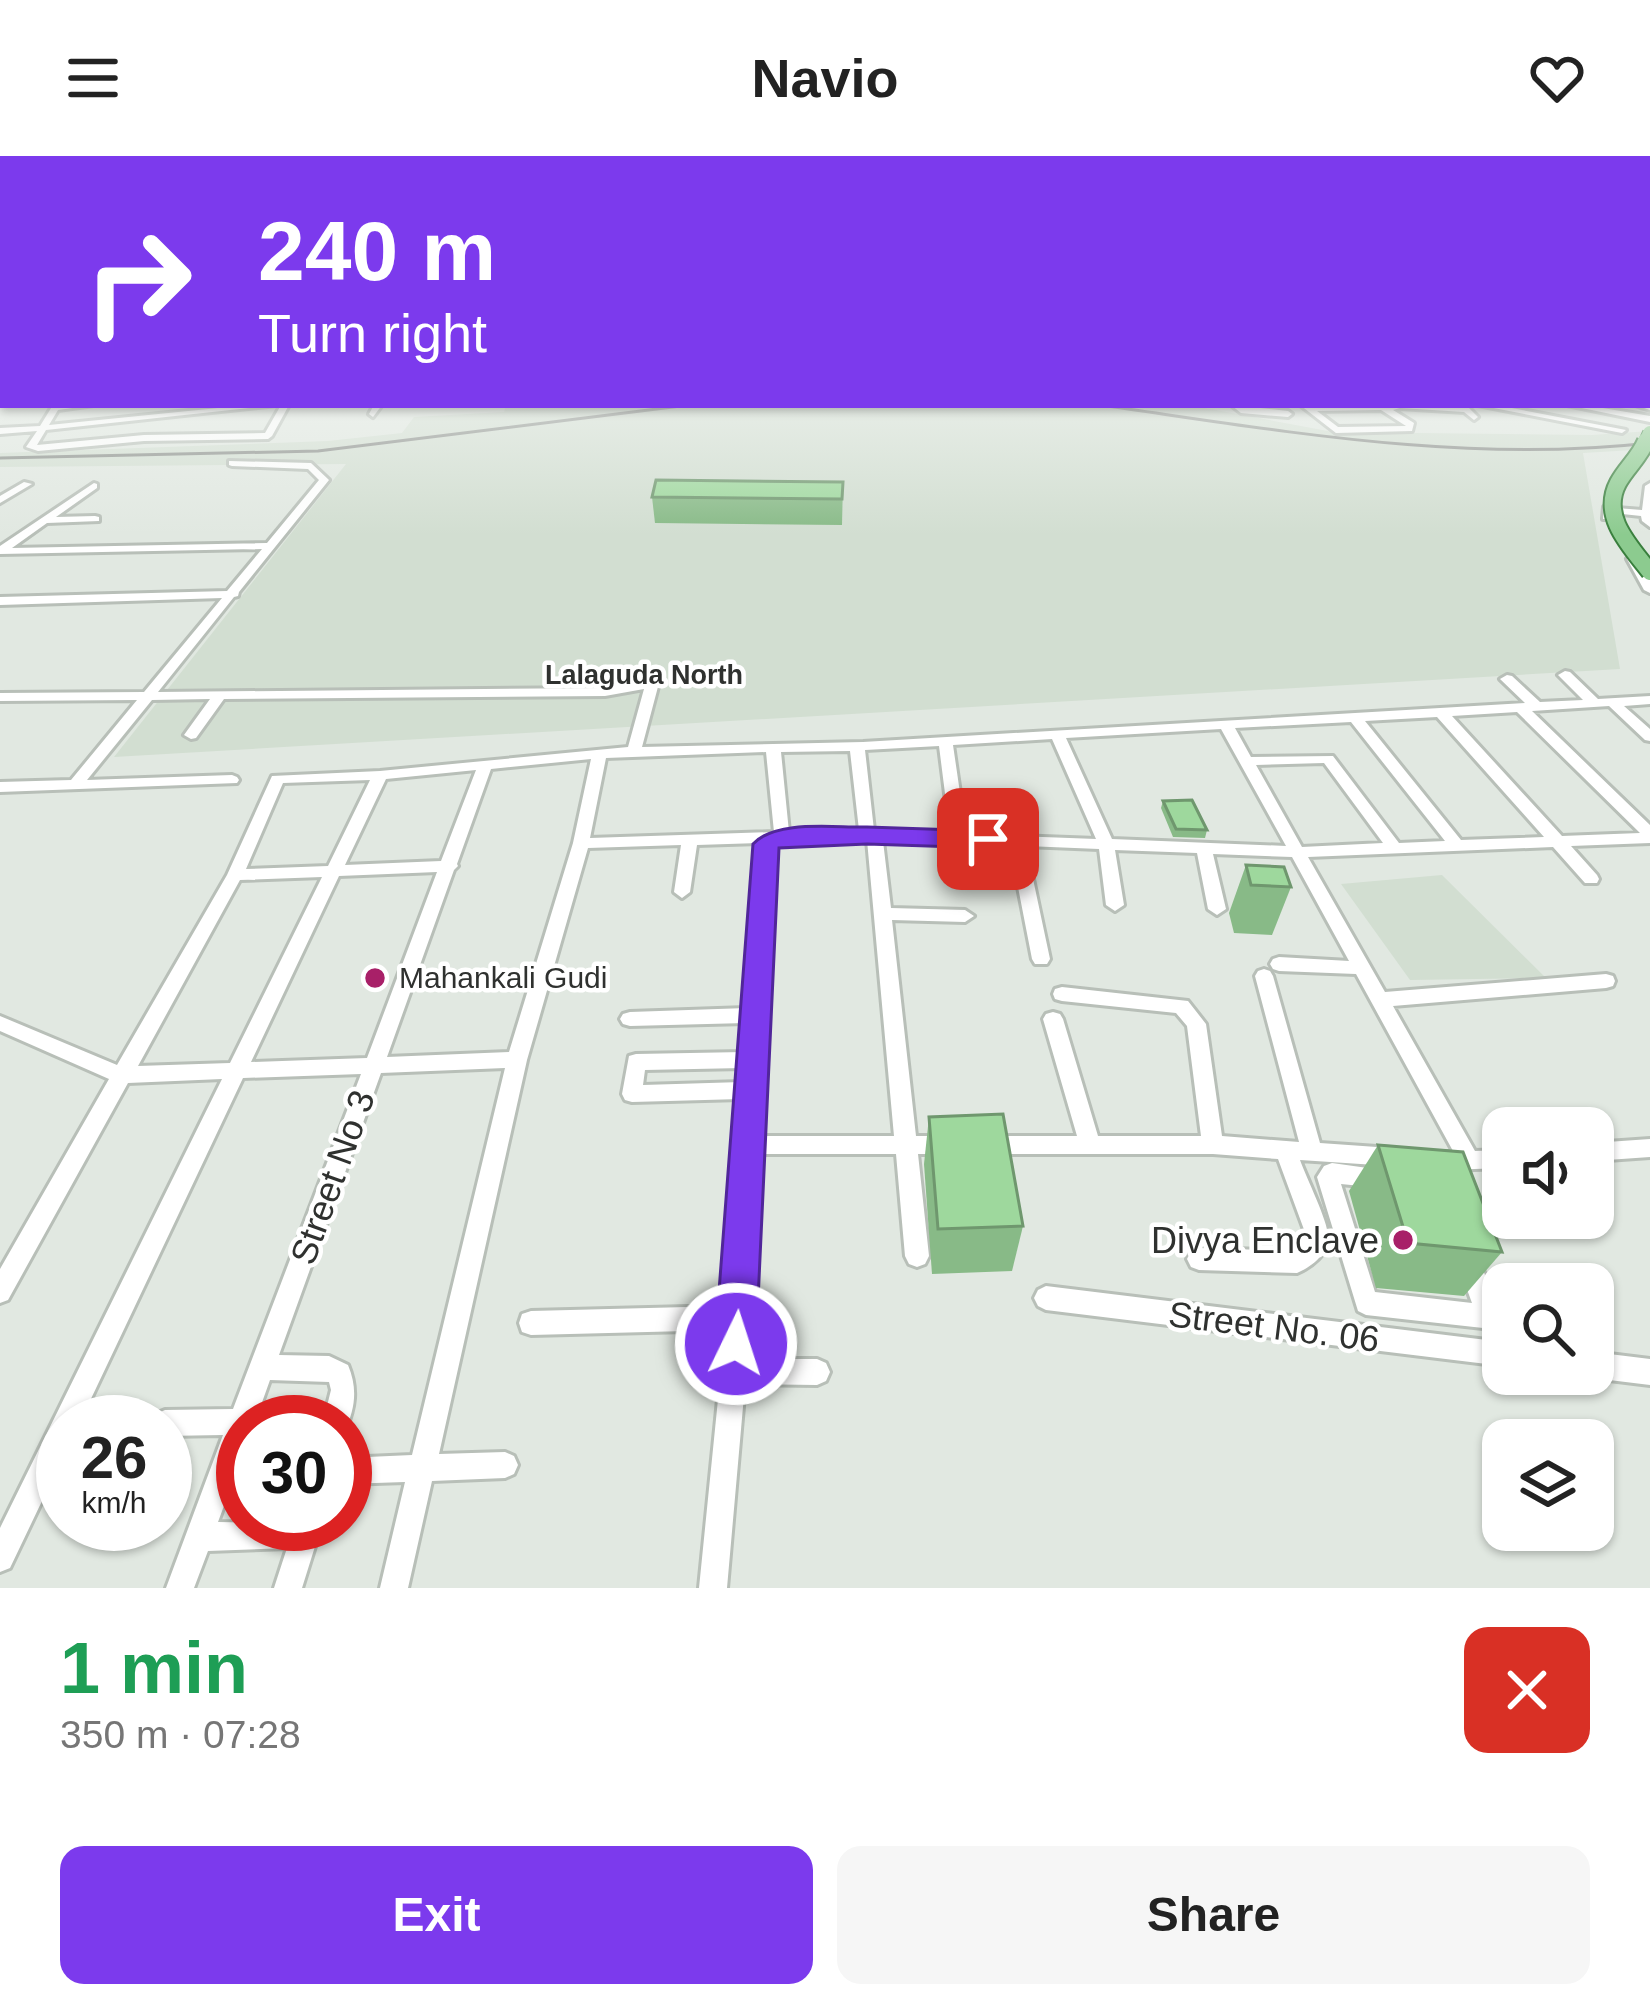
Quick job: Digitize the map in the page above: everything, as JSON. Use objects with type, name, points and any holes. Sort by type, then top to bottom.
[{"type":"main road","points":[[1649,425],[1636,462],[1617,484],[1613,511],[1617,528],[1650,572]]},
{"type":"main road","points":[[1650,466],[1635,482],[1628,502],[1633,530],[1650,552]]},
{"type":"street","points":[[55,408],[31,447],[268,436],[282,408]]},
{"type":"street","points":[[0,431],[242,408]]},
{"type":"street","points":[[1239,408],[1288,414]]},
{"type":"street","points":[[1308,408],[1336,430],[1408,429],[1411,425],[1394,408]]},
{"type":"street","points":[[1422,408],[1584,430]]},
{"type":"street","points":[[1501,408],[1626,428],[1526,408]]},
{"type":"street","points":[[1583,408],[1649,425]]},
{"type":"street","points":[[213,436],[229,421],[231,409]]},
{"type":"street","points":[[154,416],[148,433],[161,438]]},
{"type":"street","points":[[75,785],[324,480],[311,466],[232,464]]},
{"type":"street","points":[[0,500],[27,484]]},
{"type":"street","points":[[0,551],[94,486]]},
{"type":"street","points":[[1650,487],[1648,518],[1606,511],[1611,529],[1650,590]]},
{"type":"street","points":[[44,520],[95,519]]},
{"type":"street","points":[[0,532],[26,532]]},
{"type":"street","points":[[0,551],[268,546]]},
{"type":"street","points":[[0,601],[234,593]]},
{"type":"street","points":[[1565,675],[1594,703]]},
{"type":"street","points":[[1507,680],[1650,836]]},
{"type":"street","points":[[0,697],[216,700],[604,692],[652,683],[634,751]]},
{"type":"street","points":[[191,735],[216,700]]},
{"type":"street","points":[[192,704],[216,700],[245,704]]},
{"type":"street","points":[[0,1292],[235,875],[277,779],[380,775],[634,751],[1058,735],[1650,700]]},
{"type":"street","points":[[1612,703],[1650,737]]},
{"type":"street","points":[[1440,711],[1591,879]]},
{"type":"street","points":[[1355,717],[1457,846]]},
{"type":"street","points":[[1226,725],[1470,1161]]},
{"type":"street","points":[[1058,735],[1106,844],[1115,905]]},
{"type":"street","points":[[945,740],[964,872]]},
{"type":"street","points":[[857,745],[883,914],[917,1256]]},
{"type":"street","points":[[773,746],[782,838]]},
{"type":"street","points":[[394,1588],[517,1060],[581,844],[599,756]]},
{"type":"street","points":[[1246,761],[1328,759],[1395,848]]},
{"type":"street","name":"Street No 3","points":[[252,1395],[484,765]]},
{"type":"street","points":[[79,1395],[380,775]]},
{"type":"street","points":[[0,788],[232,780]]},
{"type":"street","points":[[581,844],[871,836],[1298,852],[1650,836]]},
{"type":"street","points":[[713,1588],[738,1318],[755,1060],[751,1026],[766,844],[782,838]]},
{"type":"street","points":[[1017,840],[1041,959]]},
{"type":"street","points":[[682,892],[690,841]]},
{"type":"street","points":[[1204,849],[1217,909]]},
{"type":"street","points":[[235,875],[450,866]]},
{"type":"street","points":[[883,914],[965,916]]},
{"type":"street","points":[[1312,1151],[1272,970],[1363,968]]},
{"type":"street","points":[[1380,1000],[1606,982]]},
{"type":"street","points":[[1062,994],[1181,1006],[1190,1014],[1196,1024],[1214,1145]]},
{"type":"street","points":[[630,1019],[751,1026]]},
{"type":"street","points":[[1054,1019],[1090,1145]]},
{"type":"street","points":[[0,1023],[120,1075],[517,1060]]},
{"type":"street","points":[[753,1094],[632,1094],[636,1062],[755,1060]]},
{"type":"street","points":[[620,1102],[753,1094]]},
{"type":"street","points":[[750,1145],[1285,1149],[1416,1164],[1440,1185]]},
{"type":"street","points":[[1614,1151],[1650,1148]]},
{"type":"street","points":[[1199,1259],[1298,1262],[1314,1247],[1317,1235],[1285,1149]]},
{"type":"street","points":[[1463,1247],[1486,1309],[1484,1316],[1375,1307],[1362,1298],[1328,1177],[1482,1160]]},
{"type":"street","name":"Street No. 06","points":[[1046,1298],[1482,1351]]},
{"type":"street","points":[[531,1323],[738,1318]]},
{"type":"street","points":[[263,1367],[328,1369],[339,1374],[343,1395]]},
{"type":"street","points":[[1614,1368],[1650,1372]]},
{"type":"street","points":[[734,1371],[817,1372]]},
{"type":"street","points":[[372,1471],[505,1465]]},
{"type":"street","points":[[0,1558],[36,1483]]},
{"type":"street","name":"Street No 3","points":[[180,1588],[216,1490]]},
{"type":"street","points":[[199,1537],[216,1536]]},
{"type":"street","points":[[289,1588],[300,1551]]},
{"type":"shaded area","points":[[505,408],[1205,408],[1333,432],[1592,435],[1650,431],[1650,449],[1583,453],[1620,669],[114,757],[346,464],[0,467],[0,453],[328,441],[402,433],[414,417],[504,412]]},
{"type":"shaded area","points":[[1442,875],[1546,978],[1410,980],[1341,884]]},
{"type":"building","points":[[656,480],[843,482],[842,499],[652,497]]},
{"type":"building","points":[[1192,800],[1207,830],[1176,829],[1163,801]]},
{"type":"building","points":[[1246,865],[1284,867],[1291,887],[1251,885]]},
{"type":"building","points":[[1003,1114],[1023,1226],[938,1229],[929,1117]]},
{"type":"building","points":[[1378,1145],[1463,1152],[1482,1201],[1482,1239],[1497,1239],[1502,1252],[1408,1243]]},
{"type":"railway","points":[[0,458],[318,451],[665,408]]},
{"type":"railway","points":[[1121,408],[1443,447],[1511,450],[1650,443]]},
{"type":"place","name":"Mahankali Gudi","points":[[375,978]]},
{"type":"place","name":"Divya Enclave","points":[[1403,1240]]},
{"type":"district","name":"Lalaguda North","points":[[644,675]]},
{"type":"route","points":[[736,1344],[766,844],[782,838],[867,836],[988,839]]}]
